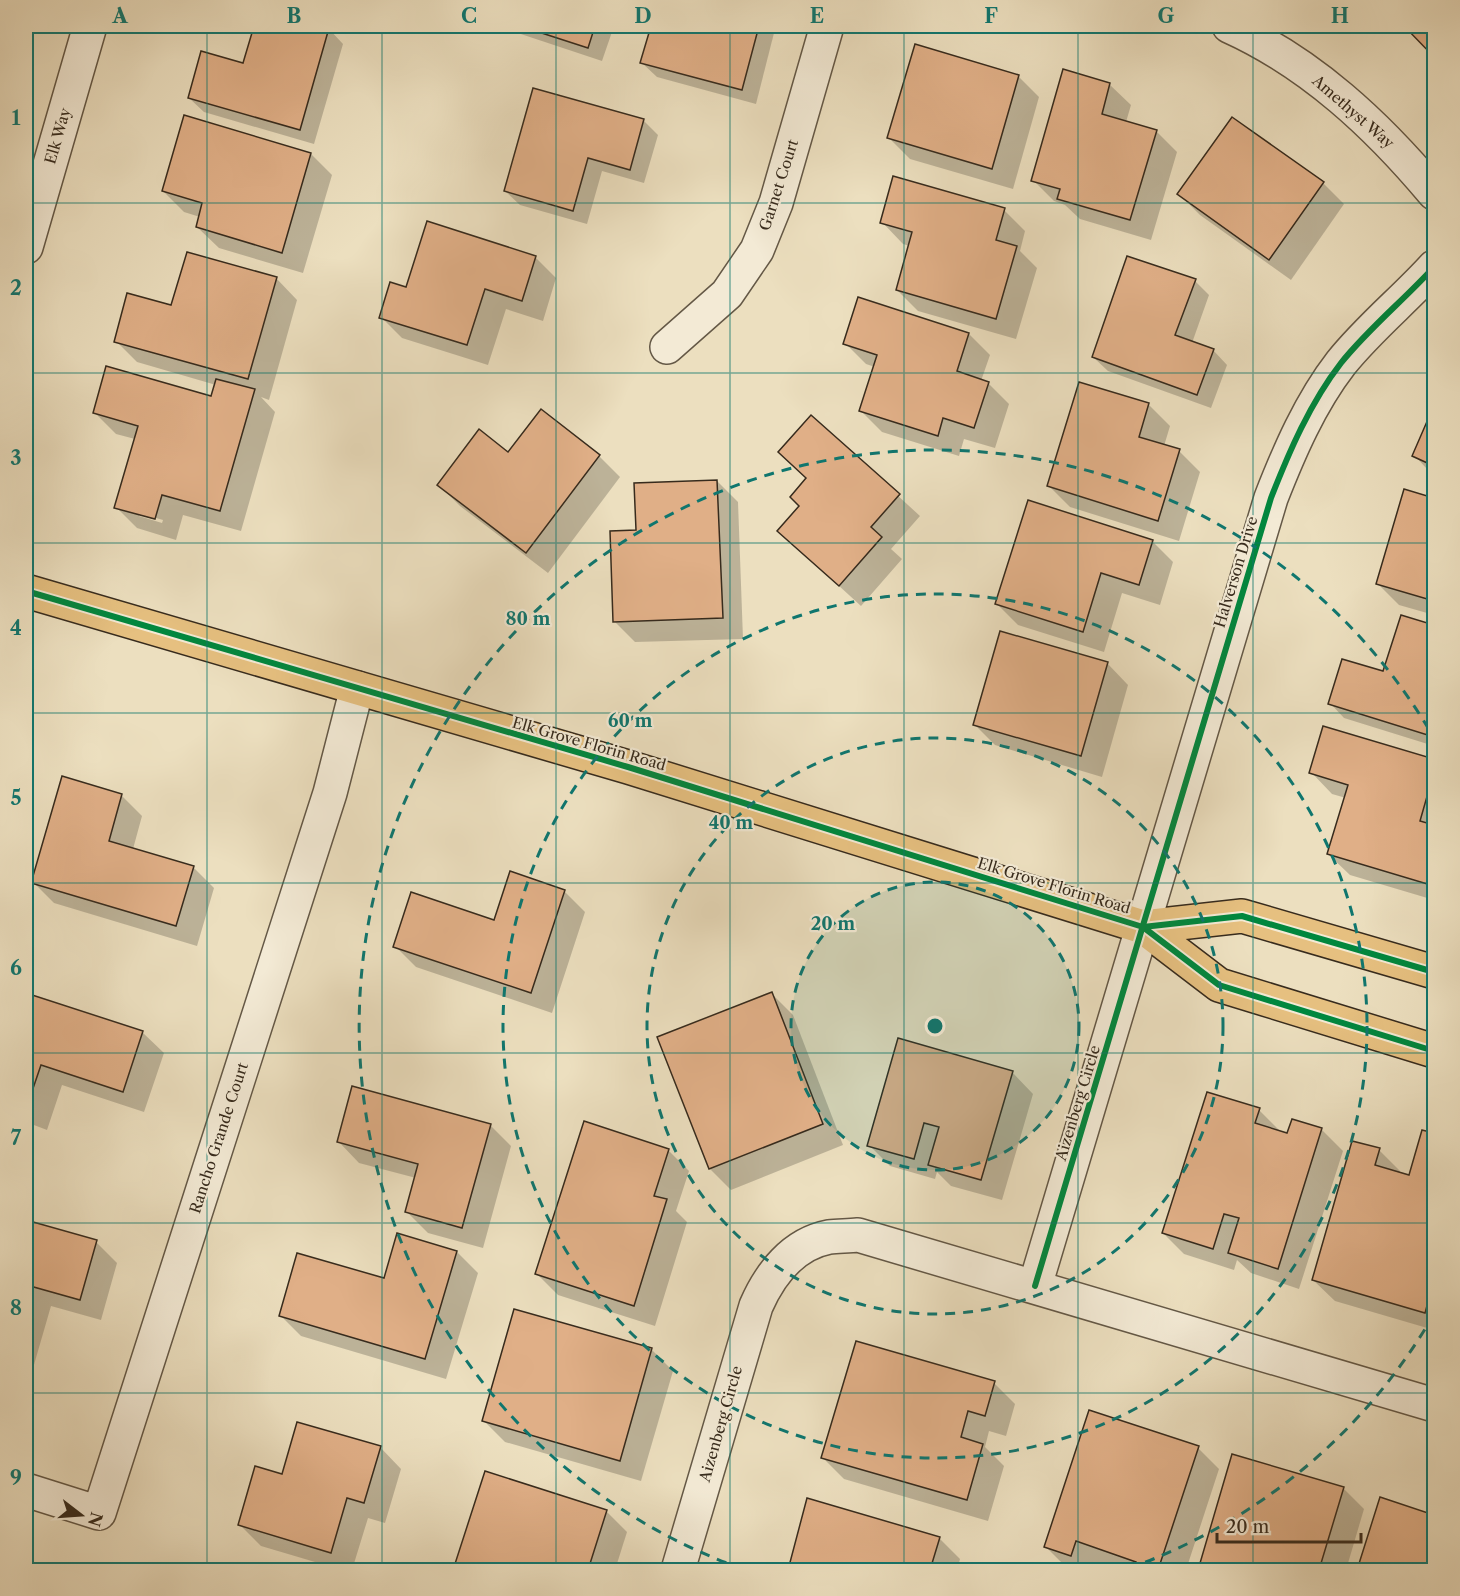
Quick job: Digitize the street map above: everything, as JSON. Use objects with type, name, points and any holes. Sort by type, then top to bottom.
[{"type":"main road","name":"Elk Grove Florin Road","points":[[26,591],[639,771],[1143,927],[1219,986],[1434,1051]]},
{"type":"main road","name":"Elk Grove Florin Road","points":[[1143,927],[1242,916],[1434,972]]},
{"type":"street","name":"Elk Way","points":[[26,246],[90,26]]},
{"type":"street","name":"Garnet Court","points":[[667,347],[727,294],[757,250],[776,203],[827,26]]},
{"type":"street","name":"Amethyst Way","points":[[1229,26],[1283,55],[1326,85],[1373,125],[1434,193]]},
{"type":"street","name":"Halverson Drive","points":[[1143,927],[1271,498],[1286,461],[1310,411],[1340,365],[1376,323],[1434,267]]},
{"type":"street","name":"Rancho Grande Court","points":[[26,1490],[99,1512],[330,793],[357,688]]},
{"type":"street","name":"Aizenberg Circle","points":[[1035,1286],[1143,927]]},
{"type":"street","name":"Aizenberg Circle","points":[[678,1570],[756,1306],[766,1282],[782,1262],[804,1247],[828,1237],[858,1235],[1434,1405]]},
{"type":"building","points":[[254,26],[329,28],[300,130],[188,98],[201,51],[243,63]]},
{"type":"building","points":[[520,26],[595,26],[588,48]]},
{"type":"building","points":[[651,26],[759,26],[742,90],[640,63]]},
{"type":"building","points":[[1404,26],[1434,26],[1434,57]]},
{"type":"building","points":[[915,44],[1019,75],[992,169],[887,138]]},
{"type":"building","points":[[1063,69],[1110,83],[1102,114],[1157,130],[1130,220],[1057,199],[1060,189],[1031,181]]},
{"type":"building","points":[[533,88],[644,119],[630,170],[588,158],[573,211],[504,191]]},
{"type":"building","points":[[184,115],[311,153],[282,253],[196,227],[202,203],[162,191]]},
{"type":"building","points":[[1232,117],[1324,182],[1269,260],[1177,194]]},
{"type":"building","points":[[893,176],[1005,208],[996,240],[1017,246],[996,319],[896,290],[912,232],[880,223]]},
{"type":"building","points":[[427,221],[536,256],[522,301],[485,289],[467,345],[379,318],[390,282],[406,287]]},
{"type":"building","points":[[187,252],[277,277],[248,379],[114,342],[127,293],[171,305]]},
{"type":"building","points":[[1127,256],[1196,279],[1175,335],[1214,349],[1197,395],[1092,357]]},
{"type":"building","points":[[858,297],[969,333],[957,371],[989,382],[974,428],[943,418],[938,436],[859,411],[877,355],[843,344]]},
{"type":"building","points":[[106,366],[211,396],[216,379],[255,389],[220,511],[162,495],[155,519],[114,508],[138,426],[93,413]]},
{"type":"building","points":[[1079,382],[1149,403],[1139,437],[1180,449],[1158,521],[1047,486]]},
{"type":"building","points":[[541,409],[600,455],[526,553],[437,485],[479,429],[508,452]]},
{"type":"building","points":[[1432,410],[1434,411],[1434,466],[1412,456]]},
{"type":"building","points":[[811,415],[900,494],[871,527],[882,537],[839,586],[777,531],[799,506],[790,497],[806,478],[778,452]]},
{"type":"building","points":[[717,480],[723,618],[613,622],[610,531],[636,530],[634,483]]},
{"type":"building","points":[[1404,489],[1434,498],[1434,601],[1376,584]]},
{"type":"building","points":[[1028,500],[1153,540],[1139,585],[1101,573],[1083,632],[995,604]]},
{"type":"building","points":[[1401,615],[1434,625],[1434,737],[1328,704],[1342,659],[1383,671]]},
{"type":"building","points":[[1000,631],[1108,662],[1081,756],[973,725]]},
{"type":"building","points":[[1323,726],[1434,759],[1434,772],[1420,821],[1434,825],[1434,886],[1327,854],[1348,785],[1309,773]]},
{"type":"building","points":[[62,776],[122,794],[109,841],[194,866],[176,926],[31,883]]},
{"type":"building","points":[[510,871],[565,890],[531,993],[393,947],[411,892],[494,920]]},
{"type":"building","points":[[772,992],[823,1124],[709,1169],[657,1037]]},
{"type":"building","points":[[26,993],[143,1031],[123,1092],[41,1065],[26,1109]]},
{"type":"building","points":[[898,1038],[1013,1071],[981,1180],[928,1165],[939,1127],[924,1123],[914,1159],[867,1146]]},
{"type":"building","points":[[352,1086],[491,1124],[462,1228],[405,1212],[418,1164],[337,1142]]},
{"type":"building","points":[[1207,1092],[1260,1108],[1255,1123],[1287,1133],[1292,1119],[1322,1128],[1278,1269],[1228,1253],[1239,1218],[1224,1214],[1213,1249],[1162,1233]]},
{"type":"building","points":[[584,1121],[669,1149],[654,1196],[667,1199],[634,1306],[535,1274]]},
{"type":"building","points":[[1422,1130],[1434,1133],[1434,1280],[1425,1313],[1312,1280],[1352,1141],[1380,1148],[1375,1165],[1409,1175]]},
{"type":"building","points":[[26,1220],[97,1240],[80,1300],[30,1286],[26,1302]]},
{"type":"building","points":[[397,1233],[457,1251],[425,1359],[279,1316],[297,1253],[384,1278]]},
{"type":"building","points":[[514,1309],[652,1348],[620,1461],[482,1421]]},
{"type":"building","points":[[856,1341],[995,1381],[985,1416],[968,1411],[961,1437],[983,1444],[967,1500],[821,1458]]},
{"type":"building","points":[[1089,1410],[1199,1446],[1158,1570],[1133,1570],[1136,1562],[1076,1541],[1071,1556],[1044,1547]]},
{"type":"building","points":[[297,1422],[381,1446],[364,1503],[347,1498],[331,1553],[238,1525],[255,1466],[282,1474]]},
{"type":"building","points":[[1232,1454],[1344,1487],[1319,1570],[1198,1570]]},
{"type":"building","points":[[485,1471],[607,1510],[588,1570],[453,1570]]},
{"type":"building","points":[[1380,1497],[1434,1515],[1434,1570],[1357,1570]]},
{"type":"building","points":[[807,1498],[940,1537],[930,1570],[788,1570]]},
{"type":"cycle path","points":[[1035,1286],[1271,498],[1301,428],[1330,378],[1363,338],[1434,267]]},
{"type":"cycle path","points":[[26,591],[628,767],[1143,927],[1219,985],[1434,1051]]},
{"type":"cycle path","points":[[1143,927],[1242,916],[1434,972]]}]
